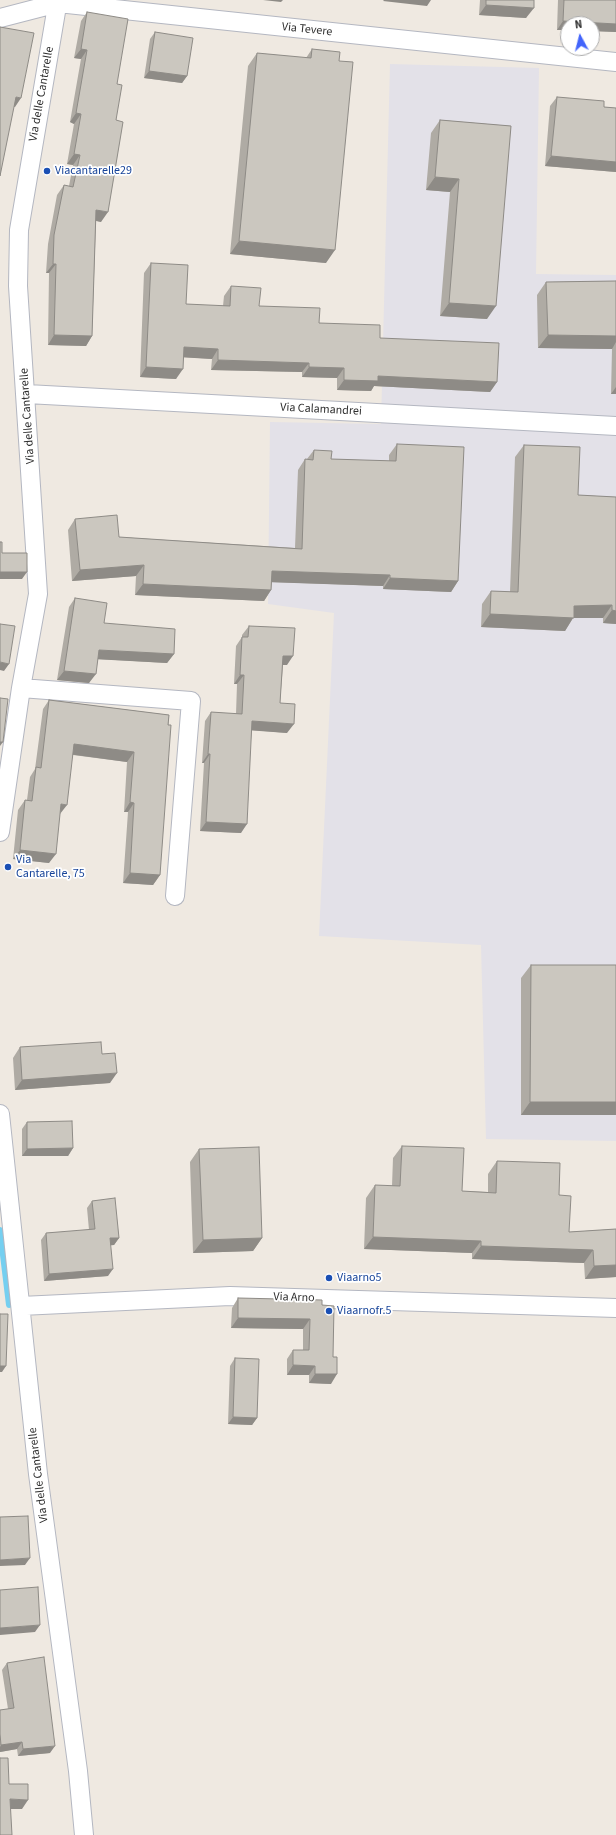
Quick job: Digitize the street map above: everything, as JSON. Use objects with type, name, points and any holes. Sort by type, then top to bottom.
[{"type":"street","name":"Via Tevere","points":[[0,18],[58,2],[616,62]]},
{"type":"street","name":"Via delle Cantarelle","points":[[0,832],[38,594],[18,286],[19,230],[58,2]]},
{"type":"street","name":"Via Calamandrei","points":[[26,394],[616,426]]},
{"type":"street","points":[[22,688],[191,700],[175,896]]},
{"type":"street","name":"Via delle Cantarelle","points":[[0,1114],[38,1474],[78,1771],[84,1835]]},
{"type":"street","name":"Via Arno","points":[[21,1306],[230,1296],[616,1308]]},
{"type":"shaded area","points":[[390,64],[539,68],[536,274],[616,275],[616,1141],[486,1139],[481,945],[319,936],[334,613],[268,604],[270,422],[381,424]]},
{"type":"building","points":[[486,0],[534,0],[534,8],[486,5]]},
{"type":"building","points":[[564,0],[616,0],[616,24],[600,23],[600,16],[563,16]]},
{"type":"building","points":[[87,12],[128,19],[117,84],[122,85],[116,120],[123,122],[108,212],[96,210],[92,336],[54,335],[56,264],[53,264],[54,235],[64,185],[73,187],[80,155],[74,154],[81,114],[76,113],[87,50],[81,49]]},
{"type":"building","points":[[0,27],[34,33],[21,98],[16,97],[0,176]]},
{"type":"building","points":[[155,32],[193,38],[187,76],[149,71]]},
{"type":"building","points":[[312,49],[340,52],[339,61],[353,62],[335,250],[239,241],[257,53],[311,58]]},
{"type":"building","points":[[557,97],[604,101],[604,107],[616,108],[616,162],[551,156]]},
{"type":"building","points":[[440,120],[511,126],[496,306],[449,303],[459,179],[435,177]]},
{"type":"building","points":[[151,263],[188,265],[186,304],[230,306],[231,286],[261,288],[259,306],[320,308],[319,323],[380,325],[380,338],[499,343],[497,382],[378,376],[378,381],[344,380],[344,368],[309,367],[309,363],[218,360],[218,349],[184,347],[183,369],[146,367]]},
{"type":"building","points":[[616,281],[616,336],[548,335],[546,282]]},
{"type":"building","points":[[397,444],[464,447],[458,581],[390,578],[390,575],[272,571],[271,590],[143,584],[144,565],[80,570],[75,519],[117,515],[119,537],[302,549],[305,459],[313,460],[314,450],[332,451],[331,459],[396,461]]},
{"type":"building","points":[[524,445],[580,447],[578,495],[616,497],[616,611],[612,610],[612,605],[574,606],[574,618],[490,614],[491,591],[518,592]]},
{"type":"building","points":[[0,542],[2,542],[2,553],[27,553],[27,572],[0,572]]},
{"type":"building","points":[[75,598],[107,603],[104,623],[175,629],[174,654],[99,650],[96,674],[64,671]]},
{"type":"building","points":[[0,624],[15,626],[9,664],[0,662]]},
{"type":"building","points":[[249,626],[295,628],[293,656],[283,656],[280,703],[295,704],[294,724],[252,721],[247,824],[206,822],[211,712],[242,714],[244,675],[240,675],[242,637],[248,637]]},
{"type":"building","points":[[0,698],[8,699],[3,742],[0,742]]},
{"type":"building","points":[[49,700],[169,715],[168,725],[171,725],[160,875],[130,873],[134,803],[130,802],[134,752],[74,744],[67,805],[61,804],[56,854],[20,850],[25,800],[32,801],[36,767],[41,768]]},
{"type":"building","points":[[531,965],[616,965],[616,1102],[530,1102]]},
{"type":"building","points":[[101,1042],[102,1054],[115,1053],[117,1073],[22,1080],[20,1047]]},
{"type":"building","points":[[72,1121],[73,1148],[27,1149],[27,1122]]},
{"type":"building","points":[[402,1146],[464,1148],[462,1191],[496,1193],[497,1161],[560,1163],[559,1195],[571,1196],[569,1232],[616,1229],[616,1265],[594,1266],[593,1250],[481,1246],[481,1241],[373,1237],[375,1185],[400,1186]]},
{"type":"building","points":[[259,1147],[262,1238],[203,1240],[199,1149]]},
{"type":"building","points":[[115,1198],[119,1238],[110,1238],[113,1269],[49,1274],[46,1233],[95,1229],[92,1201]]},
{"type":"building","points":[[238,1298],[322,1300],[322,1305],[334,1306],[333,1357],[337,1357],[337,1374],[315,1374],[315,1366],[293,1365],[293,1350],[309,1350],[310,1319],[238,1318]]},
{"type":"building","points":[[0,1314],[8,1314],[6,1366],[0,1366]]},
{"type":"building","points":[[235,1358],[259,1359],[257,1418],[233,1417]]},
{"type":"building","points":[[28,1516],[30,1558],[0,1560],[0,1517]]},
{"type":"building","points":[[38,1587],[40,1625],[0,1628],[0,1590]]},
{"type":"building","points":[[44,1657],[55,1746],[23,1749],[22,1742],[1,1745],[0,1710],[14,1708],[7,1663]]},
{"type":"building","points":[[0,1758],[8,1758],[9,1784],[28,1784],[28,1800],[10,1799],[12,1835],[0,1835]]},
{"type":"waterway","points":[[0,1230],[9,1305]]},
{"type":"place","name":"Viacantarelle29","points":[[47,171]]},
{"type":"place","name":"Via Cantarelle, 75","points":[[8,867]]},
{"type":"place","name":"Viaarno5","points":[[329,1278]]},
{"type":"place","name":"Viaarnofr.5","points":[[329,1311]]}]
